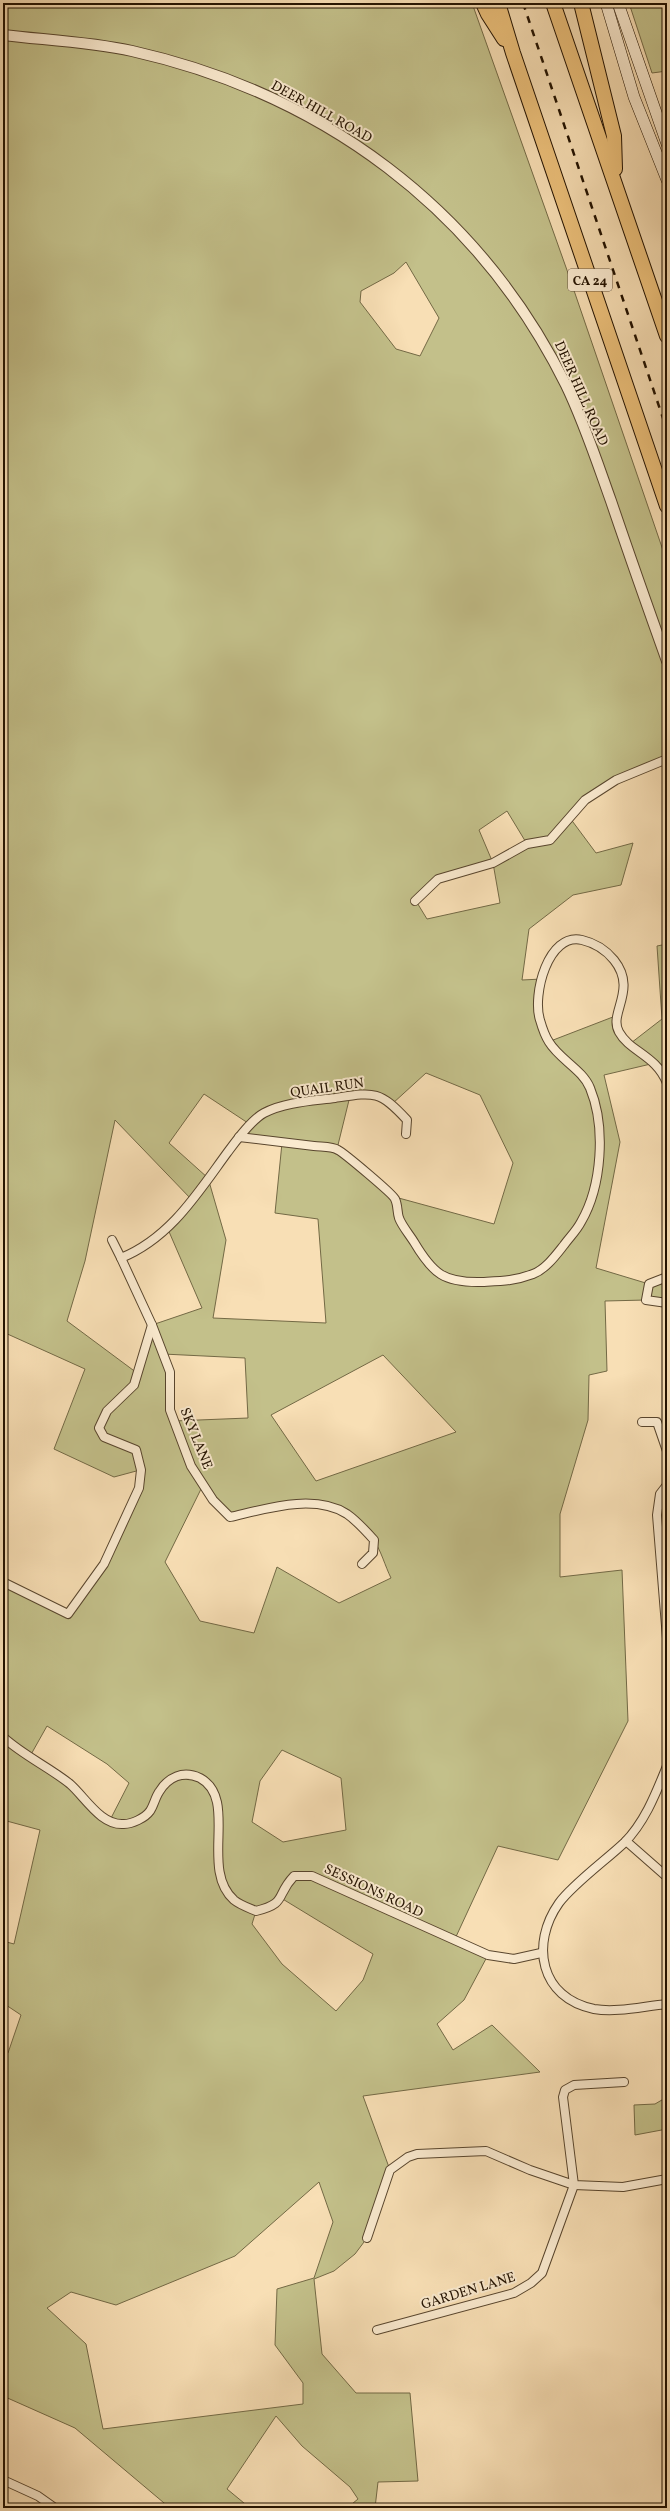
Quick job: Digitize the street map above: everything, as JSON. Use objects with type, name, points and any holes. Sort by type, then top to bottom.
[{"type":"highway","points":[[483,3],[488,14],[513,53]]},
{"type":"highway","name":"CA 24","points":[[498,3],[513,53],[667,506]]},
{"type":"highway","points":[[553,3],[615,180],[667,336]]},
{"type":"highway","points":[[581,3],[614,136],[615,180]]},
{"type":"main road","points":[[606,3],[634,97],[667,180]]},
{"type":"main road","points":[[618,3],[667,144]]},
{"type":"street","name":"DEER HILL ROAD","points":[[3,35],[129,50],[210,73],[248,87],[335,131],[400,175],[442,213],[495,272],[520,304],[566,386],[589,439],[667,661]]},
{"type":"street","points":[[416,901],[438,879],[493,863],[527,844],[550,840],[585,800],[616,780],[667,760]]},
{"type":"street","points":[[121,1258],[140,1250],[155,1240],[183,1213],[239,1137],[337,1149],[395,1197],[399,1218],[426,1262],[437,1273],[448,1279],[475,1282],[516,1281],[537,1272],[555,1256],[581,1222],[594,1190],[599,1149],[598,1114],[589,1086],[548,1042],[539,1017],[537,1002],[542,979],[552,954],[560,944],[571,939],[580,939],[596,944],[607,952],[617,964],[624,977],[625,987],[616,1024],[619,1033],[655,1063],[667,1083]]},
{"type":"street","name":"QUAIL RUN","points":[[239,1137],[264,1113],[298,1103],[371,1093],[392,1104],[407,1120],[406,1134]]},
{"type":"street","name":"SKY LANE","points":[[112,1240],[152,1325],[170,1372],[170,1410],[191,1466],[213,1500],[230,1517],[280,1507],[328,1505],[347,1514],[374,1540],[373,1553],[362,1564]]},
{"type":"street","points":[[667,1277],[649,1284],[646,1300],[667,1303]]},
{"type":"street","points":[[3,1582],[68,1614],[104,1564],[139,1488],[141,1470],[136,1450],[104,1437],[99,1428],[107,1411],[134,1385],[152,1325]]},
{"type":"street","points":[[642,1422],[657,1422],[667,1451]]},
{"type":"street","points":[[667,1485],[660,1494],[657,1515],[666,1608],[667,1638]]},
{"type":"street","name":"SESSIONS ROAD","points":[[3,1737],[18,1751],[69,1784],[109,1822],[124,1824],[139,1820],[150,1811],[159,1792],[169,1779],[183,1774],[199,1778],[212,1788],[216,1804],[219,1825],[217,1866],[222,1883],[234,1900],[256,1911],[272,1907],[281,1898],[285,1885],[294,1876],[312,1876],[488,1955],[514,1959],[541,1953]]},
{"type":"street","points":[[667,1766],[651,1806],[626,1841],[560,1902],[548,1924],[541,1953],[547,1977],[568,1999],[594,2009],[621,2009],[667,2004]]},
{"type":"street","points":[[626,1841],[667,1877]]},
{"type":"street","points":[[574,2185],[563,2097],[565,2090],[574,2085],[624,2082]]},
{"type":"street","points":[[368,2238],[390,2170],[413,2155],[486,2150],[530,2170],[574,2185],[623,2187],[667,2179]]},
{"type":"street","name":"GARDEN LANE","points":[[377,2330],[514,2293],[531,2284],[542,2273],[574,2185]]},
{"type":"street","points":[[3,2480],[38,2496],[55,2508]]},
{"type":"shaded area","points":[[3,3],[472,3],[568,273],[667,562],[667,759],[614,782],[580,807],[570,818],[596,853],[633,843],[621,885],[573,895],[529,929],[522,980],[542,979],[537,1002],[548,1042],[618,1015],[617,1024],[631,1043],[662,1019],[657,946],[667,944],[667,1083],[655,1063],[604,1075],[620,1142],[596,1268],[649,1284],[667,1277],[667,1303],[646,1300],[605,1301],[607,1371],[589,1375],[588,1420],[560,1514],[560,1577],[622,1570],[628,1721],[558,1860],[498,1846],[454,1941],[488,1955],[464,2000],[437,2024],[453,2050],[492,2025],[540,2072],[363,2096],[390,2170],[367,2238],[355,2254],[334,2271],[314,2279],[322,2354],[356,2393],[410,2393],[418,2481],[378,2482],[375,2508],[347,2508],[358,2499],[350,2487],[302,2446],[276,2416],[227,2489],[250,2508],[170,2508],[75,2428],[3,2396],[3,2052],[8,2053],[21,2015],[3,2003],[3,1941],[14,1944],[40,1830],[3,1820],[3,1582],[68,1614],[91,1582],[123,1526],[137,1488],[140,1470],[114,1477],[54,1449],[85,1369],[3,1332]],"holes":[[[406,262],[439,318],[420,356],[396,349],[360,302],[361,291],[394,273]],[[507,811],[527,844],[493,863],[479,830]],[[493,863],[500,903],[427,919],[416,901],[438,879]],[[426,1073],[480,1095],[513,1163],[494,1224],[395,1197],[337,1149],[350,1096],[371,1093],[392,1104]],[[204,1094],[251,1125],[239,1137],[282,1143],[275,1213],[318,1219],[326,1323],[213,1318],[226,1240],[208,1178],[169,1143]],[[115,1120],[192,1200],[167,1227],[202,1308],[152,1325],[137,1373],[67,1321],[85,1261]],[[163,1354],[245,1358],[248,1418],[174,1421]],[[383,1355],[456,1432],[316,1481],[271,1415]],[[203,1485],[230,1517],[289,1507],[307,1506],[325,1508],[342,1513],[358,1523],[373,1539],[391,1578],[339,1603],[277,1567],[254,1633],[200,1621],[165,1562]],[[47,1726],[107,1764],[129,1783],[109,1822],[69,1784],[29,1758]],[[282,1750],[341,1778],[346,1830],[283,1842],[252,1822],[260,1781]],[[281,1898],[373,1954],[363,1980],[336,2011],[282,1964],[252,1924],[256,1911]],[[319,2182],[333,2222],[314,2278],[277,2289],[275,2345],[303,2383],[303,2404],[103,2429],[86,2344],[47,2308],[71,2292],[116,2305],[235,2256]]]},
{"type":"shaded area","points":[[629,3],[667,3],[667,71],[652,73]]},
{"type":"shaded area","points":[[667,2097],[667,2129],[635,2135],[634,2105],[655,2104]]},
{"type":"railway","points":[[523,3],[667,430]]}]
